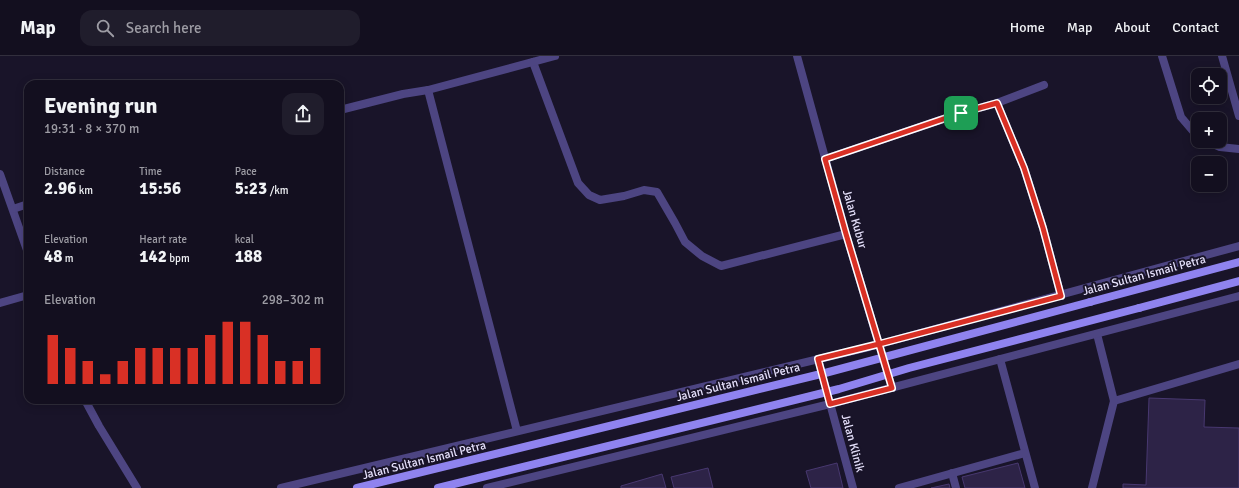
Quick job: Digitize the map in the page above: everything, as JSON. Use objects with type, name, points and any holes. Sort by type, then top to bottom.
[{"type":"main road","name":"Jalan Sultan Ismail Petra","points":[[357,488],[825,373],[1239,262]]},
{"type":"main road","points":[[438,488],[839,389],[910,368],[1239,281]]},
{"type":"street","points":[[344,109],[403,94],[428,90],[555,56]]},
{"type":"street","name":"Jalan Kubur","points":[[797,56],[846,234],[892,388]]},
{"type":"street","points":[[1162,56],[1181,118],[1191,129]]},
{"type":"street","points":[[1222,56],[1239,116]]},
{"type":"street","points":[[533,62],[578,183],[589,195],[600,200],[624,196],[644,190],[657,192],[685,242],[702,256],[721,266],[846,234]]},
{"type":"street","points":[[825,159],[961,113],[997,103],[1044,85]]},
{"type":"street","points":[[428,90],[517,431]]},
{"type":"street","points":[[997,103],[1024,168],[1043,228],[1061,296]]},
{"type":"street","points":[[1227,148],[1239,149]]},
{"type":"street","points":[[0,174],[24,241]]},
{"type":"street","points":[[13,209],[24,205]]},
{"type":"street","points":[[281,488],[879,344],[1061,296],[1239,246]]},
{"type":"street","points":[[0,303],[24,296]]},
{"type":"street","points":[[487,488],[830,404],[1239,296]]},
{"type":"street","points":[[1092,488],[1114,400],[1096,334]]},
{"type":"street","name":"Jalan Klinik","points":[[818,359],[853,488]]},
{"type":"street","points":[[1000,359],[1035,488]]},
{"type":"street","points":[[1114,400],[1239,364]]},
{"type":"street","points":[[87,404],[137,488]]},
{"type":"street","points":[[899,488],[1025,453]]},
{"type":"street","points":[[952,473],[956,488]]},
{"type":"building","points":[[1149,398],[1205,400],[1204,427],[1239,428],[1239,488],[1123,488],[1123,484],[1146,485]]},
{"type":"building","points":[[837,463],[843,488],[811,488],[806,471]]},
{"type":"building","points":[[1018,463],[1025,488],[965,488],[962,477]]},
{"type":"building","points":[[708,468],[713,488],[674,488],[671,477]]},
{"type":"building","points":[[662,474],[666,488],[621,488],[621,486]]},
{"type":"building","points":[[949,484],[950,488],[931,488]]},
{"type":"route","points":[[961,113],[825,159],[879,344],[818,359],[830,404],[892,388],[879,344],[1061,296],[1043,228],[1024,168],[997,103],[961,113]]}]
